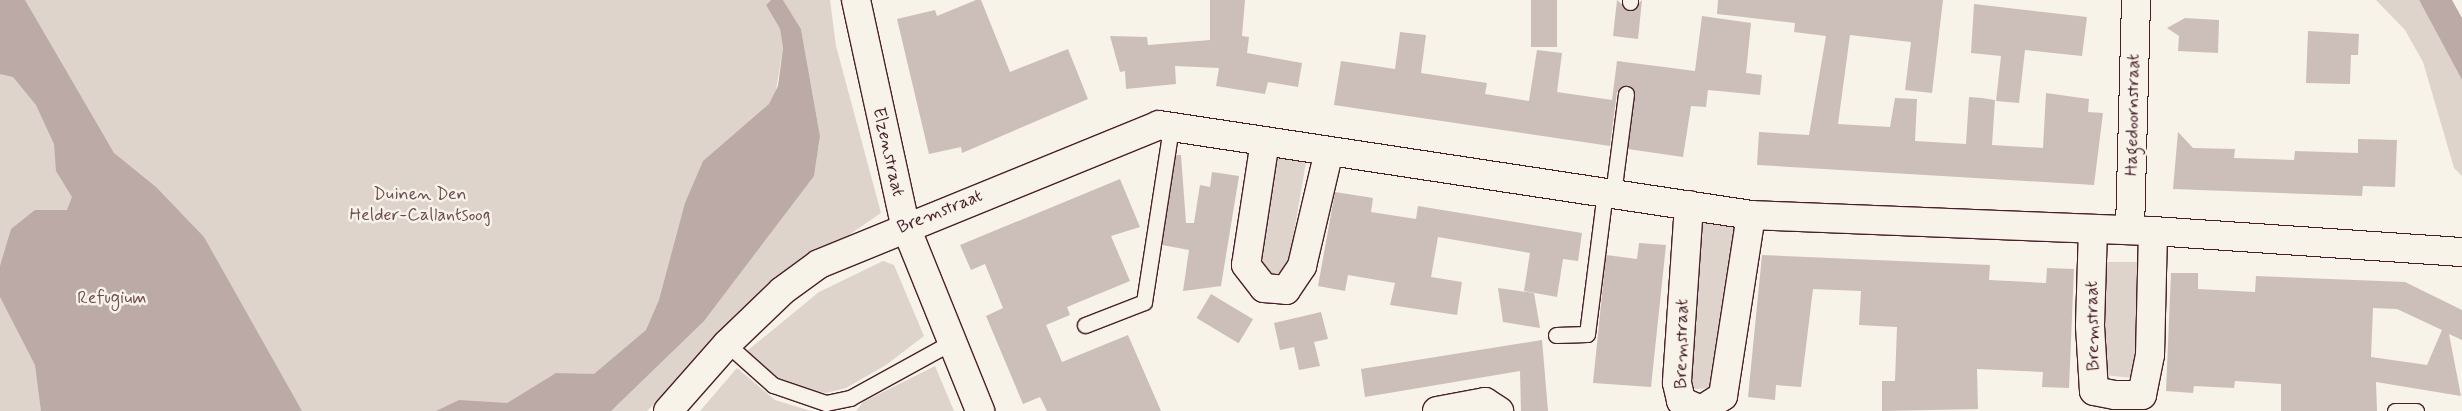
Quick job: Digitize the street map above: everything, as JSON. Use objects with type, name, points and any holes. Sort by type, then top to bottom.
[{"type":"street","name":"Elzenstraat","points":[[856,0],[905,226],[980,411]]},
{"type":"street","name":"Hagedoornstraat","points":[[2136,0],[2141,231]]},
{"type":"street","name":"Bremstraat","points":[[668,411],[727,344],[782,291],[819,264],[905,226],[1159,125],[1751,214],[2141,231],[2462,252]]},
{"type":"street","points":[[1265,141],[1246,265],[1264,288],[1286,290],[1302,266],[1329,151]]},
{"type":"street","name":"Bremstraat","points":[[1688,205],[1677,383],[1681,401],[1700,410],[1723,396],[1751,214]]},
{"type":"street","name":"Bremstraat","points":[[2093,229],[2090,326],[2094,391],[2115,395],[2142,395],[2150,355],[2141,231]]},
{"type":"street","points":[[1438,411],[1485,402],[1499,411]]},
{"type":"lane","points":[[1556,335],[1587,334],[1626,94]]},
{"type":"lane","points":[[1085,325],[1144,302],[1170,127]]},
{"type":"lane","points":[[727,344],[773,386],[826,403],[885,381],[952,342]]},
{"type":"lane","points":[[2395,411],[2416,411]]},
{"type":"green space","name":"Duinen Den Helder-Callantsoog","points":[[0,0],[771,0],[766,5],[780,29],[783,48],[776,90],[814,175],[820,136],[801,29],[783,0],[830,0],[836,46],[881,213],[774,286],[647,411],[0,411]]},
{"type":"green space","points":[[2376,0],[2419,0],[2462,80],[2462,176],[2454,168],[2423,62],[2405,30]]},
{"type":"green space","points":[[1275,152],[1307,156],[1288,268],[1275,279],[1258,262]]},
{"type":"green space","points":[[1701,218],[1736,223],[1715,388],[1695,389],[1686,378]]},
{"type":"green space","points":[[883,261],[894,265],[924,336],[886,365],[846,388],[826,393],[781,384],[747,351],[819,292]]},
{"type":"green space","points":[[2105,262],[2141,262],[2133,378],[2104,375]]},
{"type":"green space","points":[[935,366],[954,411],[856,411],[863,402]]},
{"type":"green space","points":[[737,368],[775,400],[811,411],[700,411]]},
{"type":"shaded area","name":"Refugium","points":[[0,0],[25,0],[114,153],[156,187],[204,237],[302,411],[41,411],[35,365],[0,297],[0,266],[11,229],[35,210],[67,210],[72,197],[56,171],[54,144],[36,105],[13,77],[0,74]]},
{"type":"shaded area","points":[[771,0],[783,0],[801,29],[820,136],[814,176],[704,321],[611,411],[436,411],[459,400],[507,403],[556,373],[594,374],[646,330],[659,300],[685,203],[703,161],[769,104],[778,86],[783,48],[780,29],[766,5]]},
{"type":"shaded area","points":[[2419,0],[2452,0],[2462,18],[2462,80]]},
{"type":"building","points":[[976,0],[981,0],[1010,72],[1068,49],[1088,99],[962,153],[961,147],[929,154],[897,19],[935,10],[937,16]]},
{"type":"building","points":[[1210,0],[1245,0],[1242,36],[1249,37],[1247,53],[1302,63],[1298,87],[1268,82],[1265,94],[1216,86],[1219,68],[1175,66],[1176,84],[1126,89],[1125,71],[1120,72],[1110,36],[1147,37],[1148,45],[1210,40]]},
{"type":"building","points":[[1531,0],[1557,0],[1557,47],[1531,47]]},
{"type":"building","points":[[1617,0],[1630,11],[1642,0],[1638,39],[1613,36]]},
{"type":"building","points":[[1718,0],[1943,0],[1932,93],[1905,90],[1911,42],[1850,35],[1838,124],[1890,127],[1895,98],[1917,99],[1915,141],[1966,144],[1969,97],[1982,98],[1995,100],[1992,145],[2043,148],[2046,93],[2089,99],[2088,112],[2103,113],[2094,185],[1757,165],[1759,132],[1809,135],[1826,36],[1794,32],[1795,23],[1717,14]]},
{"type":"building","points":[[1974,4],[2087,17],[2082,56],[2025,50],[2019,103],[1996,101],[2001,56],[1971,53]]},
{"type":"building","points":[[1702,16],[1751,23],[1746,73],[1762,75],[1760,95],[1708,90],[1706,107],[1691,106],[1683,157],[1628,149],[1635,95],[1628,85],[1617,92],[1610,146],[1334,105],[1341,61],[1395,69],[1400,32],[1426,35],[1421,73],[1487,83],[1485,94],[1529,101],[1537,50],[1562,53],[1557,92],[1612,100],[1617,61],[1695,71]]},
{"type":"building","points":[[2185,18],[2219,20],[2218,53],[2178,51],[2179,36],[2167,28]]},
{"type":"building","points":[[2308,31],[2359,34],[2358,55],[2351,55],[2350,84],[2306,83]]},
{"type":"building","points":[[2178,132],[2193,148],[2235,149],[2234,158],[2294,160],[2295,151],[2358,153],[2358,139],[2397,140],[2395,187],[2363,186],[2362,196],[2173,189]]},
{"type":"building","points":[[1176,155],[1181,155],[1186,223],[1194,223],[1200,185],[1210,187],[1212,172],[1239,176],[1221,286],[1183,291],[1189,250],[1162,245]]},
{"type":"building","points":[[1120,179],[1140,227],[1111,236],[1130,281],[1067,307],[1070,315],[1046,325],[1062,362],[1128,335],[1161,411],[1047,411],[1040,397],[1023,404],[986,316],[1003,308],[985,264],[971,270],[960,245]]},
{"type":"building","points":[[1335,192],[1373,198],[1371,212],[1416,219],[1418,206],[1582,233],[1578,261],[1563,259],[1557,297],[1524,291],[1530,253],[1438,237],[1431,277],[1462,282],[1457,315],[1390,305],[1395,283],[1348,275],[1345,291],[1318,286]]},
{"type":"building","points":[[1639,243],[1666,245],[1651,387],[1593,383],[1606,255],[1637,259]]},
{"type":"building","points":[[1762,255],[1990,265],[1989,280],[2046,283],[2047,268],[2074,269],[2069,388],[2042,387],[2043,372],[1977,369],[1978,409],[1882,411],[1882,381],[1895,381],[1897,327],[1859,325],[1861,291],[1813,289],[1801,387],[1776,385],[1775,400],[1748,397]]},
{"type":"building","points":[[2171,273],[2198,273],[2198,289],[2255,292],[2256,276],[2405,282],[2462,310],[2462,340],[2449,334],[2461,396],[2376,382],[2377,411],[2281,411],[2281,384],[2235,381],[2234,388],[2194,386],[2193,393],[2166,391]],"holes":[[[2373,308],[2397,309],[2442,330],[2427,365],[2371,357]]]},
{"type":"building","points":[[1498,288],[1534,293],[1540,328],[1503,322]]},
{"type":"building","points":[[1211,294],[1253,319],[1239,343],[1197,318]]},
{"type":"building","points":[[1321,312],[1328,339],[1314,342],[1320,366],[1299,370],[1294,347],[1280,350],[1274,323]]},
{"type":"building","points":[[1542,340],[1548,411],[1521,411],[1520,371],[1365,397],[1361,369]]}]
